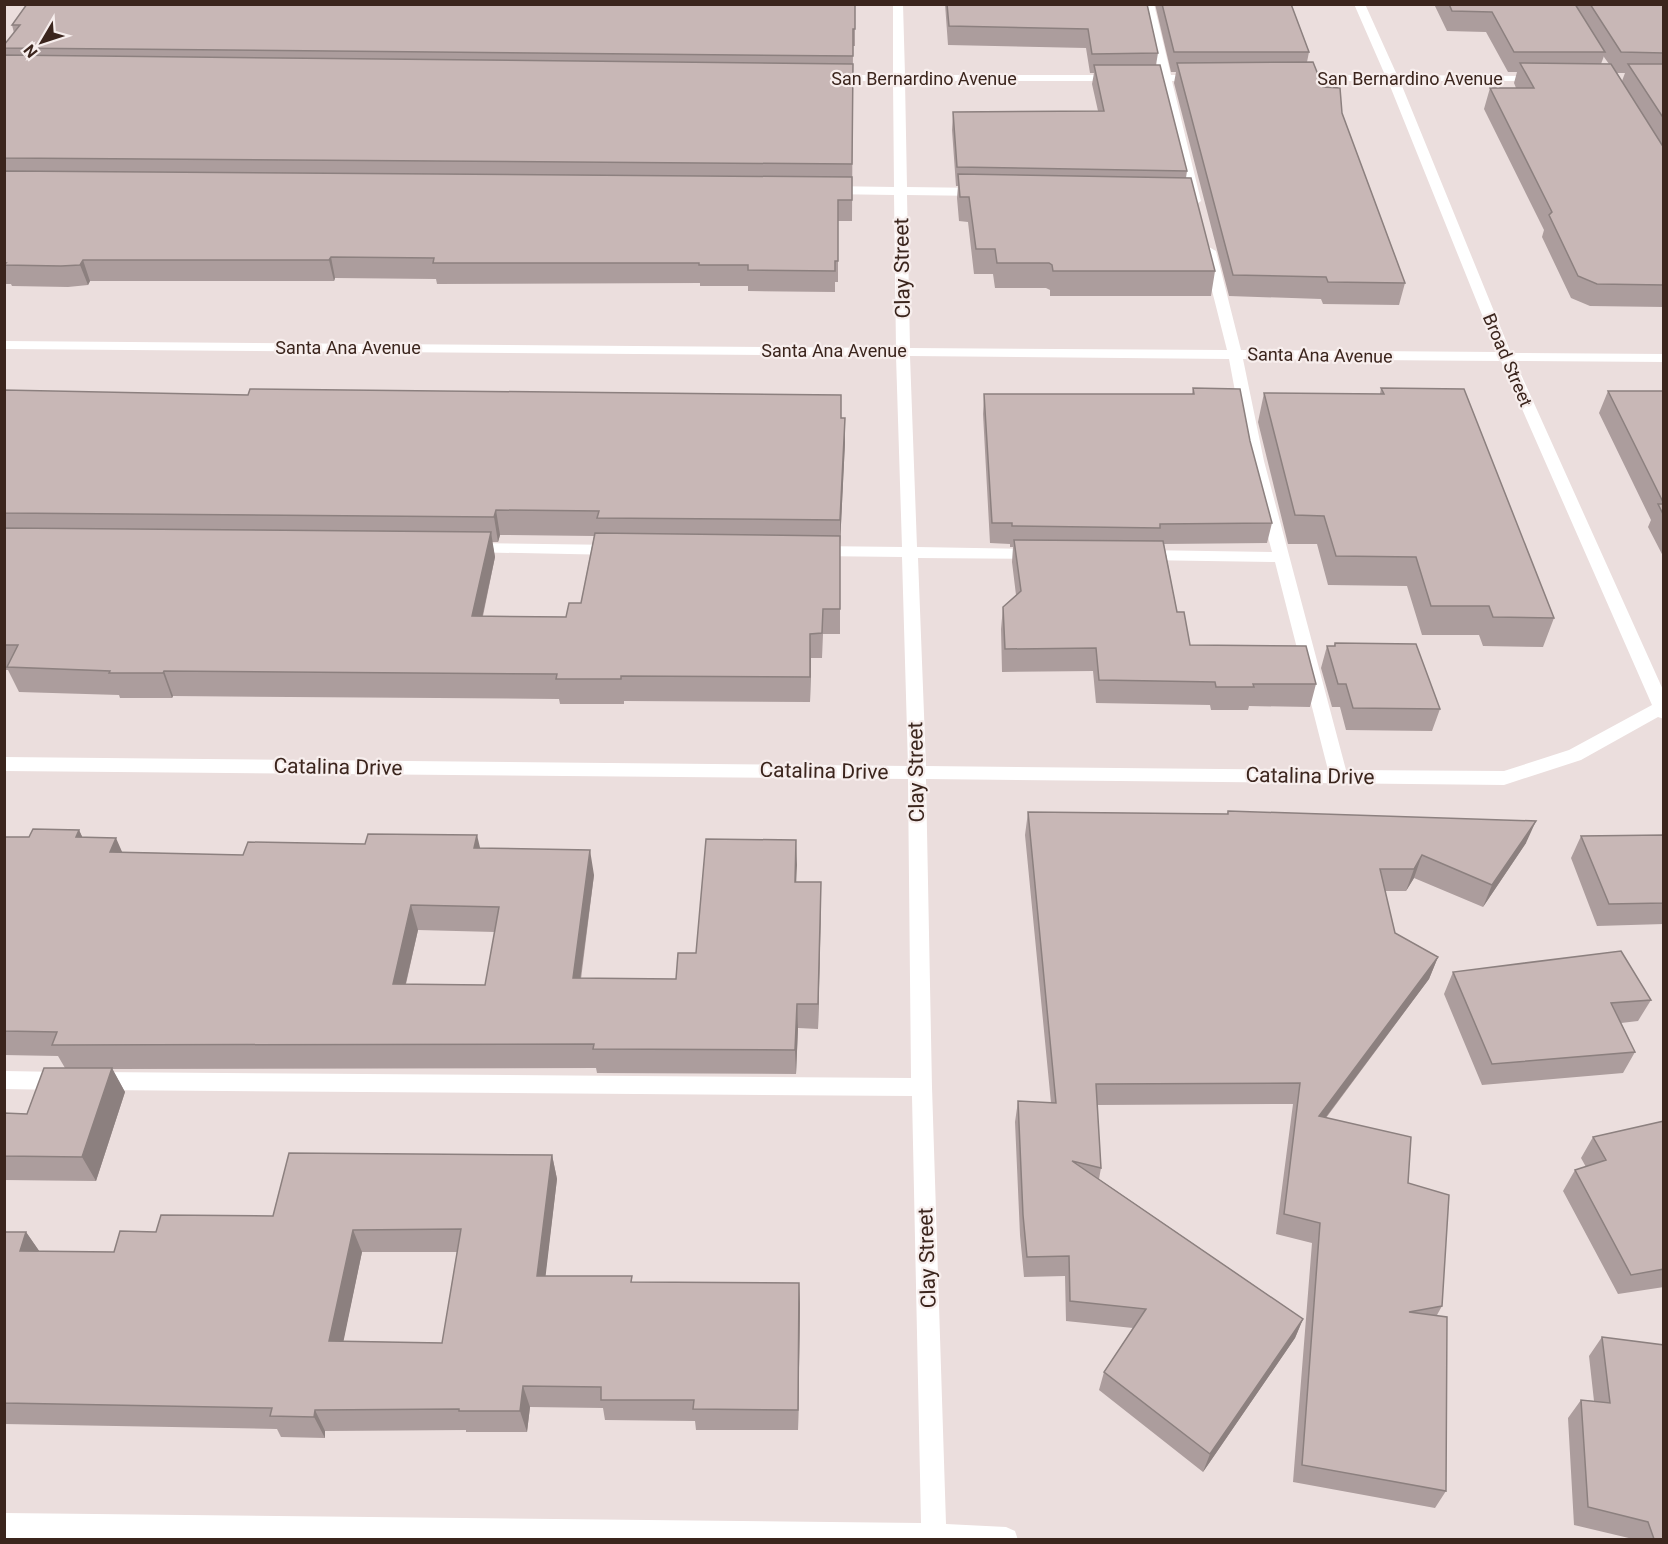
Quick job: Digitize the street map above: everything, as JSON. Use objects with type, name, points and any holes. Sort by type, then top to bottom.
[{"type":"street","name":"Clay Street","points":[[898,4],[903,351],[917,772],[922,1087],[934,1538]]},
{"type":"street","points":[[1148,4],[1188,196],[1200,219]]},
{"type":"street","name":"Broad Street","points":[[1359,4],[1392,77],[1506,357],[1662,709]]},
{"type":"street","name":"San Bernardino Avenue","points":[[815,78],[1210,78]]},
{"type":"street","name":"San Bernardino Avenue","points":[[1278,78],[1552,78]]},
{"type":"street","points":[[816,190],[994,193]]},
{"type":"street","points":[[1206,241],[1235,353],[1256,461],[1339,776]]},
{"type":"street","name":"Santa Ana Avenue","points":[[4,345],[1664,358]]},
{"type":"street","points":[[457,548],[636,550]]},
{"type":"street","points":[[803,551],[1054,554]]},
{"type":"street","points":[[1126,555],[1281,557]]},
{"type":"street","name":"Catalina Drive","points":[[4,764],[1504,778],[1575,755],[1662,709]]},
{"type":"street","points":[[4,1080],[922,1087]]},
{"type":"street","points":[[4,1526],[483,1535],[1006,1539]]},
{"type":"building","points":[[27,4],[855,4],[855,29],[853,29],[853,56],[4,48],[20,25],[12,25]]},
{"type":"building","points":[[947,4],[1147,4],[1158,53],[1092,54],[1088,29],[949,26]]},
{"type":"building","points":[[1162,4],[1291,4],[1309,52],[1174,52]]},
{"type":"building","points":[[1449,4],[1575,4],[1605,52],[1514,52],[1492,12],[1452,11]]},
{"type":"building","points":[[1590,4],[1664,4],[1664,53],[1621,52]]},
{"type":"building","points":[[4,55],[853,64],[852,164],[4,158]]},
{"type":"building","points":[[1313,62],[1323,87],[1340,88],[1342,113],[1405,283],[1328,282],[1326,277],[1233,275],[1177,63]]},
{"type":"building","points":[[1520,63],[1611,64],[1664,148],[1664,285],[1597,284],[1578,276],[1549,215],[1552,212],[1490,88],[1534,88]]},
{"type":"building","points":[[1628,64],[1664,64],[1664,119]]},
{"type":"building","points":[[1094,65],[1160,65],[1187,171],[957,167],[953,112],[1104,111]]},
{"type":"building","points":[[4,171],[852,177],[852,200],[838,200],[838,261],[835,261],[835,271],[748,270],[748,265],[699,265],[699,263],[433,263],[434,258],[331,257],[329,260],[83,260],[80,265],[4,265],[6,263],[4,263]]},
{"type":"building","points":[[958,174],[1191,178],[1215,271],[1053,271],[1049,263],[997,263],[995,249],[976,249],[969,197],[960,197]]},
{"type":"building","points":[[1193,388],[1240,389],[1250,441],[1272,523],[1160,524],[1160,528],[1012,526],[1012,523],[992,523],[984,394],[1194,394]]},
{"type":"building","points":[[1381,388],[1464,389],[1554,618],[1493,617],[1489,606],[1431,606],[1416,557],[1336,556],[1324,516],[1295,515],[1264,393],[1384,394]]},
{"type":"building","points":[[250,389],[841,395],[841,418],[845,418],[840,520],[597,518],[599,511],[496,510],[494,517],[4,513],[4,390],[248,395]]},
{"type":"building","points":[[1608,391],[1664,391],[1664,504]]},
{"type":"building","points":[[1658,504],[1664,504],[1664,516]]},
{"type":"building","points":[[4,528],[491,532],[472,616],[566,617],[569,603],[581,603],[595,533],[840,536],[840,609],[823,609],[822,633],[810,634],[810,677],[621,676],[621,679],[556,679],[557,674],[164,671],[163,673],[109,673],[110,671],[7,667],[18,645],[4,645]]},
{"type":"building","points":[[1014,540],[1163,541],[1177,612],[1184,612],[1190,645],[1306,646],[1316,684],[1253,684],[1254,687],[1216,687],[1215,682],[1099,680],[1096,648],[1005,649],[1003,607],[1021,591]]},
{"type":"building","points":[[1335,643],[1416,644],[1440,709],[1353,708],[1346,684],[1338,684],[1327,646],[1335,646]]},
{"type":"building","points":[[1228,811],[1536,821],[1492,885],[1422,855],[1414,869],[1380,869],[1395,933],[1438,957],[1319,1116],[1411,1137],[1408,1183],[1449,1195],[1442,1306],[1409,1312],[1447,1317],[1446,1491],[1302,1465],[1320,1223],[1284,1214],[1300,1083],[1096,1084],[1101,1168],[1072,1161],[1303,1319],[1210,1454],[1104,1372],[1146,1309],[1070,1301],[1069,1256],[1027,1257],[1018,1101],[1056,1103],[1028,812],[1228,814]]},
{"type":"building","points":[[33,829],[79,830],[76,837],[116,838],[110,852],[243,855],[248,842],[365,844],[368,834],[477,835],[474,848],[590,850],[573,978],[676,979],[678,953],[696,953],[706,839],[796,840],[795,882],[821,882],[818,1004],[797,1004],[795,1050],[593,1049],[594,1044],[52,1045],[57,1032],[4,1031],[4,837],[29,837]],"holes":[[[411,905],[499,907],[485,985],[393,984]]]},
{"type":"building","points":[[1664,835],[1664,903],[1609,904],[1581,836]]},
{"type":"building","points":[[1621,951],[1651,1000],[1611,1003],[1635,1052],[1492,1064],[1453,972]]},
{"type":"building","points":[[44,1068],[112,1068],[82,1157],[4,1156],[4,1113],[27,1114]]},
{"type":"building","points":[[1664,1121],[1664,1269],[1631,1275],[1575,1170],[1606,1160],[1593,1137]]},
{"type":"building","points":[[289,1153],[552,1155],[537,1276],[632,1276],[631,1282],[799,1283],[798,1410],[693,1409],[694,1400],[601,1400],[601,1387],[523,1386],[520,1411],[315,1410],[314,1417],[270,1416],[272,1408],[4,1403],[4,1232],[26,1232],[20,1251],[114,1252],[120,1231],[156,1232],[161,1215],[273,1216]],"holes":[[[461,1229],[442,1343],[329,1341],[353,1230]]]},
{"type":"building","points":[[1602,1337],[1664,1345],[1664,1539],[1654,1539],[1648,1522],[1588,1507],[1581,1400],[1610,1403]]}]
